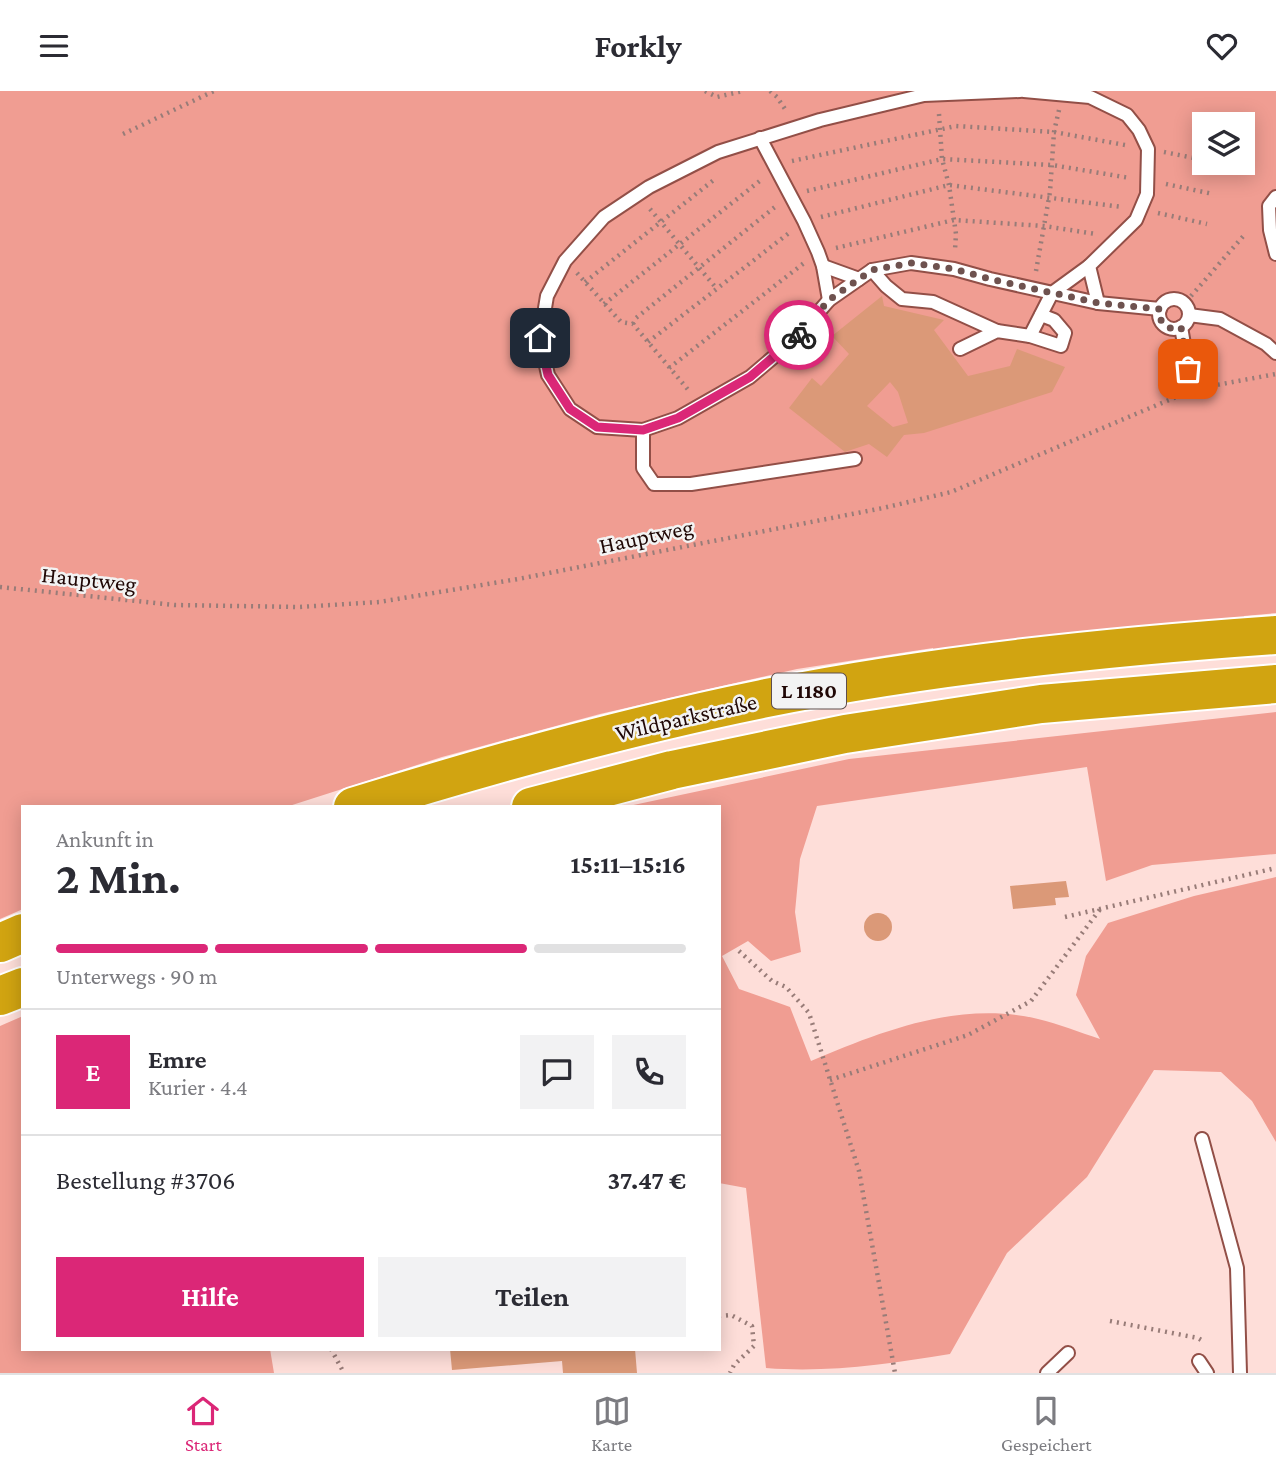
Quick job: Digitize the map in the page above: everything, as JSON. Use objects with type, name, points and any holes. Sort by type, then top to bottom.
[{"type":"highway","name":"Wildparkstraße","points":[[360,805],[529,754],[802,692],[1034,657],[1276,635]]},
{"type":"highway","name":"L 1180","points":[[539,805],[672,770],[845,734],[1041,704],[1276,684]]},
{"type":"highway","points":[[0,943],[21,934]]},
{"type":"highway","points":[[0,996],[21,988]]},
{"type":"lane","points":[[1030,336],[1052,293],[1089,265],[1136,220],[1147,194],[1149,149],[1139,130],[1127,115],[1090,97],[1022,91],[940,94],[911,98],[795,128],[718,152],[640,193],[604,217],[565,261],[547,296],[540,338],[548,375],[570,409],[597,427],[643,430],[701,407],[750,377],[796,338],[829,300],[872,270],[911,263],[954,269],[1032,289],[1052,293],[1098,303],[1160,309]]},
{"type":"lane","points":[[760,138],[818,252],[829,300]]},
{"type":"lane","points":[[1276,197],[1269,206],[1270,230],[1276,254]]},
{"type":"lane","points":[[1089,265],[1098,303]]},
{"type":"lane","points":[[823,266],[859,279]]},
{"type":"lane","points":[[872,270],[902,299],[933,302],[997,331],[1030,336],[1061,346],[1065,333],[1054,320],[1041,315]]},
{"type":"lane","points":[[1181,327],[1166,327],[1160,319],[1160,309],[1166,301],[1175,298],[1188,310],[1220,319],[1266,344],[1276,353]]},
{"type":"lane","points":[[1188,310],[1181,327],[1192,390]]},
{"type":"lane","points":[[960,349],[997,331]]},
{"type":"lane","points":[[643,430],[643,468],[654,484],[691,484],[855,459]]},
{"type":"lane","points":[[1202,1139],[1237,1268],[1240,1373]]},
{"type":"lane","points":[[1047,1373],[1068,1353]]},
{"type":"lane","points":[[1199,1361],[1207,1373]]},
{"type":"path","points":[[123,134],[214,91]]},
{"type":"path","points":[[705,91],[717,97],[743,91]]},
{"type":"path","points":[[770,91],[785,108],[795,128]]},
{"type":"path","points":[[940,94],[942,159],[949,185],[956,235],[954,269]]},
{"type":"path","points":[[1032,289],[1049,196],[1054,132],[1063,95]]},
{"type":"path","points":[[604,304],[775,167],[956,126],[1054,132],[1192,158]]},
{"type":"path","points":[[633,324],[636,318],[789,195],[942,159],[1052,165],[1213,194]]},
{"type":"path","points":[[585,282],[715,179]]},
{"type":"path","points":[[648,342],[804,221],[949,185],[1049,196],[1208,223]]},
{"type":"path","points":[[640,193],[660,223],[717,289]]},
{"type":"path","points":[[669,368],[818,252],[954,220],[1044,226],[1119,237]]},
{"type":"path","points":[[1188,310],[1191,296],[1246,233]]},
{"type":"path","points":[[565,261],[621,322],[633,324],[701,407]]},
{"type":"path","name":"Hauptweg","points":[[0,587],[175,604],[299,607],[379,602],[505,582],[883,508],[951,492],[1192,390],[1276,374]]},
{"type":"path","points":[[1065,917],[1276,868]]},
{"type":"path","points":[[830,1080],[968,1035],[1031,1001],[1101,908]]},
{"type":"path","points":[[739,951],[772,981],[786,987],[809,1013],[859,1171],[895,1373]]},
{"type":"path","points":[[721,1316],[731,1315],[752,1326],[754,1346],[734,1365],[730,1373]]},
{"type":"path","points":[[1110,1321],[1198,1338]]},
{"type":"path","points":[[332,1351],[344,1373]]},
{"type":"shaded area","points":[[0,91],[1276,91],[1276,613],[1244,616],[1244,620],[934,653],[933,648],[797,669],[600,714],[442,757],[292,805],[21,805],[21,910],[0,919]]},
{"type":"shaded area","points":[[1276,712],[1276,854],[1152,865],[1106,881],[1087,767],[817,806],[800,859],[795,912],[801,952],[771,961],[748,941],[722,956],[739,989],[790,1007],[811,1061],[893,1030],[951,1016],[980,1013],[1038,1019],[1100,1039],[1076,995],[1086,956],[1108,923],[1194,896],[1276,877],[1276,1142],[1252,1101],[1221,1072],[1154,1070],[1087,1177],[1007,1253],[950,1354],[835,1368],[766,1368],[746,1188],[721,1183],[721,805],[633,805],[849,759]]},
{"type":"shaded area","points":[[21,1017],[21,1351],[270,1351],[274,1373],[0,1373],[0,1026]]},
{"type":"building","points":[[882,296],[884,306],[944,320],[934,330],[968,376],[1010,366],[1017,349],[1065,367],[1052,392],[924,433],[904,435],[887,457],[869,444],[845,452],[789,408],[812,378],[821,386],[849,354],[832,336]],"holes":[[[890,382],[898,392],[908,423],[893,427],[867,406]]]},
{"type":"building","points":[[1066,881],[1069,897],[1055,898],[1056,905],[1013,909],[1010,886]]},
{"type":"building","points":[[878,913],[888,917],[892,927],[888,937],[878,941],[868,937],[864,927],[868,917]]},
{"type":"building","points":[[450,1351],[635,1351],[637,1373],[563,1373],[562,1361],[452,1370]]},
{"type":"way so far","points":[[799,335],[829,300],[872,270],[911,263],[954,269],[1098,303],[1160,309],[1160,319],[1166,327],[1181,327],[1188,369]]},
{"type":"route","points":[[540,338],[548,375],[570,409],[597,427],[643,430],[701,407],[750,377],[799,335]]}]
